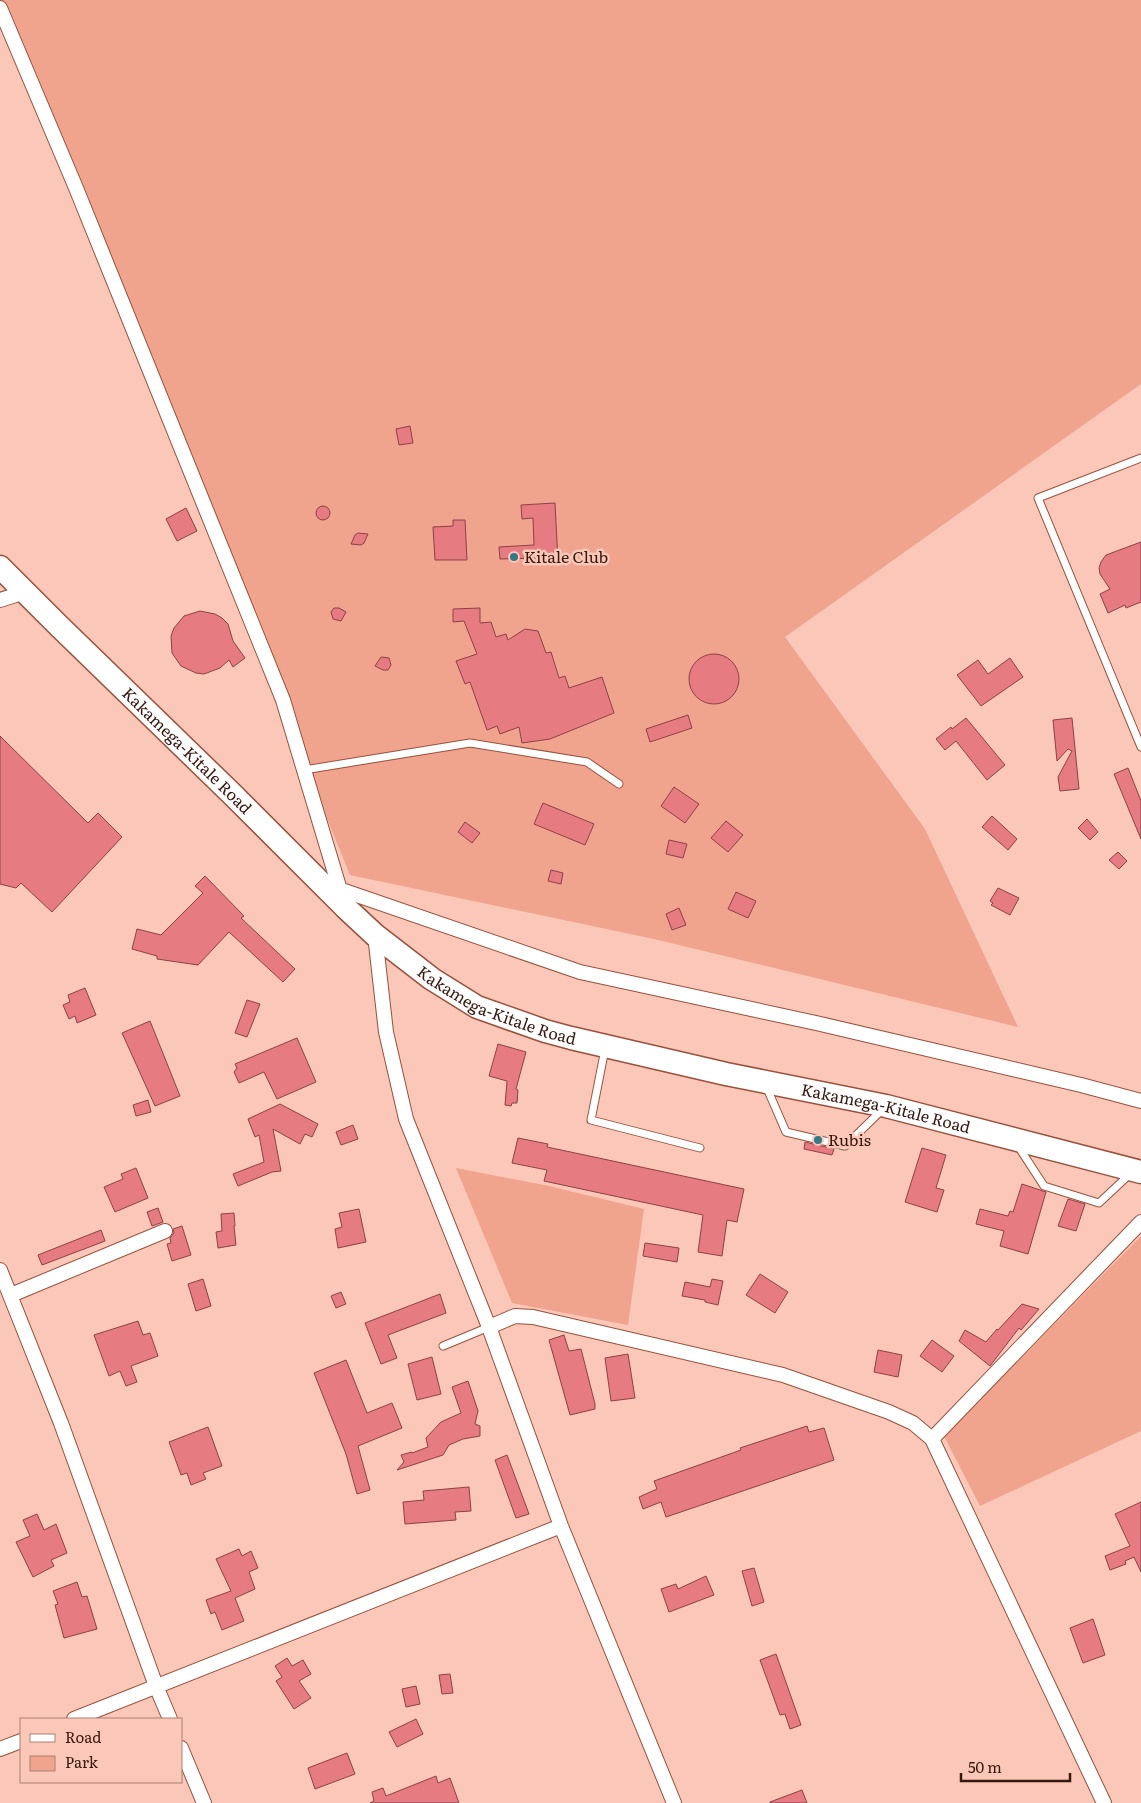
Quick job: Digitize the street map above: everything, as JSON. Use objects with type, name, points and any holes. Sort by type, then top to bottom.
[{"type":"highway","name":"Kakamega-Kitale Road","points":[[0,567],[343,899],[375,935],[432,979],[477,1007],[545,1031],[764,1081],[886,1106],[1137,1172]]},
{"type":"street","points":[[0,8],[76,188],[283,700],[343,899],[580,972],[816,1023],[1053,1078],[1141,1101]]},
{"type":"street","points":[[0,600],[25,592]]},
{"type":"street","points":[[375,935],[386,1032],[406,1119],[489,1327],[561,1526],[674,1803]]},
{"type":"street","points":[[932,1439],[1141,1222]]},
{"type":"street","points":[[11,1295],[165,1231]]},
{"type":"street","points":[[0,1270],[61,1423],[156,1686],[170,1718]]},
{"type":"street","points":[[489,1327],[515,1316],[534,1317],[783,1375],[914,1423],[932,1439],[1104,1803]]},
{"type":"street","points":[[76,1718],[561,1526]]},
{"type":"street","points":[[0,1749],[20,1741]]},
{"type":"street","points":[[182,1750],[204,1803]]},
{"type":"lane","points":[[1141,458],[1038,498],[1141,747]]},
{"type":"lane","points":[[304,770],[470,743],[588,762],[619,784]]},
{"type":"lane","points":[[605,1046],[591,1120],[700,1148]]},
{"type":"lane","points":[[764,1081],[786,1132],[845,1146],[886,1106]]},
{"type":"lane","points":[[1013,1139],[1044,1186],[1099,1203],[1137,1172]]},
{"type":"lane","points":[[443,1346],[489,1327]]},
{"type":"green space","points":[[0,0],[1141,0],[1141,384],[785,637],[925,829],[1018,1027],[654,939],[350,875],[55,150],[0,26]]},
{"type":"green space","points":[[456,1168],[549,1186],[644,1209],[628,1325],[512,1303]]},
{"type":"green space","points":[[1141,1236],[1141,1431],[980,1506],[944,1436]]},
{"type":"building","points":[[410,426],[413,443],[399,445],[396,429]]},
{"type":"building","points":[[555,503],[558,562],[535,563],[535,558],[500,559],[499,547],[534,545],[533,518],[522,519],[521,505]]},
{"type":"building","points":[[323,506],[328,508],[330,513],[328,518],[323,520],[318,518],[316,513],[318,508]]},
{"type":"building","points":[[186,508],[197,531],[177,541],[166,519]]},
{"type":"building","points":[[453,520],[465,520],[467,560],[435,560],[433,527],[453,526]]},
{"type":"building","points":[[358,533],[368,534],[364,543],[361,545],[351,544],[355,535]]},
{"type":"building","points":[[1141,542],[1141,602],[1126,608],[1125,605],[1108,613],[1100,594],[1110,589],[1100,574],[1101,562],[1106,555]]},
{"type":"building","points":[[334,608],[339,608],[346,612],[341,621],[333,619],[331,612]]},
{"type":"building","points":[[480,608],[480,623],[491,622],[496,637],[506,634],[508,640],[525,629],[538,631],[546,653],[551,652],[559,678],[565,676],[569,688],[602,677],[614,713],[550,739],[522,743],[519,727],[500,734],[497,726],[487,730],[470,682],[465,684],[456,661],[477,654],[464,621],[453,622],[453,609]]},
{"type":"building","points":[[200,611],[215,614],[228,624],[233,641],[245,658],[233,667],[229,660],[220,668],[204,674],[196,673],[181,666],[172,653],[171,636],[174,628],[184,616]]},
{"type":"building","points":[[714,654],[724,656],[732,661],[737,669],[739,679],[737,689],[732,697],[724,702],[714,704],[704,702],[696,697],[691,689],[689,679],[691,669],[696,661],[704,656]]},
{"type":"building","points":[[381,657],[389,658],[391,665],[388,670],[375,666]]},
{"type":"building","points":[[1010,658],[1023,677],[981,706],[957,675],[978,660],[988,674]]},
{"type":"building","points":[[688,715],[692,728],[650,742],[646,729]]},
{"type":"building","points":[[966,718],[1005,765],[987,780],[956,741],[945,750],[936,739]]},
{"type":"building","points":[[1072,718],[1079,789],[1060,791],[1058,777],[1072,751],[1068,749],[1057,761],[1053,720]]},
{"type":"building","points":[[0,736],[88,823],[98,813],[122,837],[52,912],[21,883],[16,888],[0,884]]},
{"type":"building","points":[[1128,768],[1141,801],[1141,839],[1114,774]]},
{"type":"building","points":[[674,787],[699,804],[685,823],[661,806]]},
{"type":"building","points":[[543,803],[594,824],[585,845],[534,824]]},
{"type":"building","points":[[992,816],[1017,839],[1008,850],[982,827]]},
{"type":"building","points":[[1087,819],[1098,832],[1090,840],[1078,828]]},
{"type":"building","points":[[726,821],[743,835],[728,852],[711,838]]},
{"type":"building","points":[[465,822],[480,833],[472,843],[458,832]]},
{"type":"building","points":[[669,840],[687,844],[683,858],[666,854]]},
{"type":"building","points":[[1118,852],[1127,861],[1119,869],[1109,860]]},
{"type":"building","points":[[551,870],[563,873],[561,884],[548,881]]},
{"type":"building","points":[[205,876],[244,916],[241,918],[295,969],[283,982],[229,932],[198,965],[157,959],[157,956],[132,949],[137,929],[161,935],[203,893],[195,886]]},
{"type":"building","points":[[998,888],[1019,898],[1010,915],[991,905],[993,903],[990,901]]},
{"type":"building","points":[[736,892],[756,901],[748,918],[728,909]]},
{"type":"building","points":[[679,908],[686,925],[672,930],[666,914]]},
{"type":"building","points":[[85,988],[96,1015],[77,1023],[75,1016],[69,1019],[63,1005],[70,1002],[68,995]]},
{"type":"building","points":[[247,1000],[260,1004],[247,1037],[235,1033]]},
{"type":"building","points":[[150,1021],[180,1096],[155,1106],[122,1033]]},
{"type":"building","points":[[297,1038],[316,1082],[277,1099],[264,1072],[239,1083],[234,1072],[237,1068],[235,1064]]},
{"type":"building","points":[[498,1044],[526,1052],[516,1089],[518,1090],[517,1103],[512,1103],[511,1106],[505,1105],[507,1081],[489,1076]]},
{"type":"building","points":[[148,1100],[151,1112],[136,1116],[133,1105]]},
{"type":"building","points":[[280,1104],[318,1124],[312,1137],[305,1134],[300,1144],[273,1129],[281,1171],[272,1172],[238,1186],[233,1174],[264,1162],[259,1135],[255,1137],[248,1119]]},
{"type":"building","points":[[353,1125],[358,1139],[341,1145],[336,1132]]},
{"type":"building","points":[[518,1138],[548,1144],[547,1147],[744,1189],[737,1222],[727,1220],[722,1256],[698,1252],[703,1215],[544,1181],[547,1170],[512,1163]]},
{"type":"building","points":[[805,1142],[834,1149],[832,1155],[804,1149]]},
{"type":"building","points":[[922,1148],[946,1155],[936,1188],[944,1190],[937,1212],[905,1202]]},
{"type":"building","points":[[136,1168],[148,1198],[115,1212],[104,1187],[123,1179],[121,1174]]},
{"type":"building","points":[[1022,1184],[1046,1192],[1028,1254],[1000,1246],[1004,1231],[976,1224],[980,1209],[1008,1216],[1010,1211],[1013,1212]]},
{"type":"building","points":[[1068,1199],[1085,1204],[1076,1231],[1058,1226]]},
{"type":"building","points":[[158,1208],[163,1222],[152,1226],[147,1212]]},
{"type":"building","points":[[359,1209],[366,1242],[338,1248],[335,1229],[342,1227],[339,1213]]},
{"type":"building","points":[[234,1213],[236,1245],[218,1248],[216,1232],[222,1231],[221,1214]]},
{"type":"building","points":[[182,1226],[191,1255],[172,1261],[167,1244],[171,1243],[170,1238],[174,1233],[173,1229]]},
{"type":"building","points":[[101,1230],[105,1241],[42,1265],[38,1255]]},
{"type":"building","points":[[645,1243],[679,1248],[677,1262],[643,1256]]},
{"type":"building","points":[[760,1274],[788,1292],[775,1313],[746,1295]]},
{"type":"building","points":[[203,1279],[211,1306],[196,1311],[188,1284]]},
{"type":"building","points":[[712,1279],[723,1281],[718,1305],[705,1302],[705,1300],[682,1296],[685,1282],[710,1287]]},
{"type":"building","points":[[341,1292],[346,1304],[336,1308],[331,1296]]},
{"type":"building","points":[[440,1294],[446,1313],[388,1335],[397,1358],[381,1364],[365,1323]]},
{"type":"building","points":[[1022,1304],[1039,1309],[1021,1330],[1019,1328],[990,1366],[959,1341],[965,1330],[986,1342]]},
{"type":"building","points":[[138,1321],[143,1335],[150,1333],[158,1356],[131,1366],[137,1382],[126,1386],[120,1371],[109,1376],[94,1335]]},
{"type":"building","points":[[564,1335],[569,1351],[581,1349],[595,1409],[570,1415],[549,1340]]},
{"type":"building","points":[[932,1340],[954,1356],[942,1372],[920,1356]]},
{"type":"building","points":[[878,1350],[902,1355],[898,1377],[874,1372]]},
{"type":"building","points":[[628,1354],[635,1398],[611,1401],[605,1358]]},
{"type":"building","points":[[432,1357],[441,1394],[417,1400],[408,1364]]},
{"type":"building","points":[[346,1360],[367,1413],[392,1403],[402,1428],[358,1446],[370,1490],[357,1494],[346,1454],[314,1373]]},
{"type":"building","points":[[468,1381],[478,1411],[475,1424],[480,1426],[480,1436],[463,1439],[449,1445],[443,1455],[397,1470],[404,1462],[401,1455],[428,1447],[426,1438],[441,1422],[461,1413],[452,1387]]},
{"type":"building","points":[[807,1426],[809,1432],[824,1428],[834,1460],[666,1517],[661,1502],[643,1509],[639,1497],[657,1489],[654,1481],[741,1450],[740,1448]]},
{"type":"building","points":[[208,1427],[222,1466],[203,1473],[206,1479],[191,1485],[187,1473],[181,1475],[169,1442]]},
{"type":"building","points":[[507,1455],[529,1514],[516,1518],[495,1460]]},
{"type":"building","points":[[469,1487],[471,1511],[455,1512],[456,1520],[405,1524],[403,1502],[424,1500],[423,1491]]},
{"type":"building","points":[[1141,1502],[1141,1572],[1134,1557],[1125,1561],[1126,1564],[1110,1570],[1105,1556],[1130,1546],[1115,1514]]},
{"type":"building","points":[[37,1514],[44,1530],[56,1524],[67,1553],[51,1560],[54,1566],[33,1577],[16,1542],[30,1536],[23,1520]]},
{"type":"building","points":[[239,1549],[242,1556],[251,1551],[258,1568],[249,1572],[255,1589],[235,1598],[244,1621],[222,1630],[215,1612],[211,1614],[206,1600],[231,1591],[216,1559]]},
{"type":"building","points":[[754,1568],[764,1602],[752,1606],[742,1571]]},
{"type":"building","points":[[706,1576],[714,1595],[669,1612],[661,1589],[676,1584],[678,1589]]},
{"type":"building","points":[[77,1582],[82,1597],[87,1596],[97,1629],[64,1638],[55,1605],[58,1604],[53,1591]]},
{"type":"building","points":[[1093,1619],[1105,1655],[1083,1663],[1070,1628]]},
{"type":"building","points":[[776,1654],[801,1725],[790,1729],[785,1714],[780,1715],[760,1660]]},
{"type":"building","points":[[287,1658],[292,1666],[303,1660],[311,1674],[299,1681],[311,1698],[294,1709],[276,1681],[282,1677],[275,1666]]},
{"type":"building","points":[[450,1674],[453,1693],[442,1694],[439,1675]]},
{"type":"building","points":[[416,1686],[420,1704],[406,1707],[402,1689]]},
{"type":"building","points":[[416,1719],[423,1734],[397,1747],[389,1732]]},
{"type":"building","points":[[347,1753],[355,1774],[315,1789],[308,1768]]},
{"type":"building","points":[[436,1776],[438,1783],[450,1778],[459,1803],[370,1803],[374,1801],[372,1792],[383,1788],[386,1796]]},
{"type":"building","points":[[802,1790],[807,1803],[770,1803],[770,1802]]},
{"type":"place","name":"Kitale Club","points":[[514,557]]},
{"type":"place","name":"Rubis","points":[[818,1140]]}]
